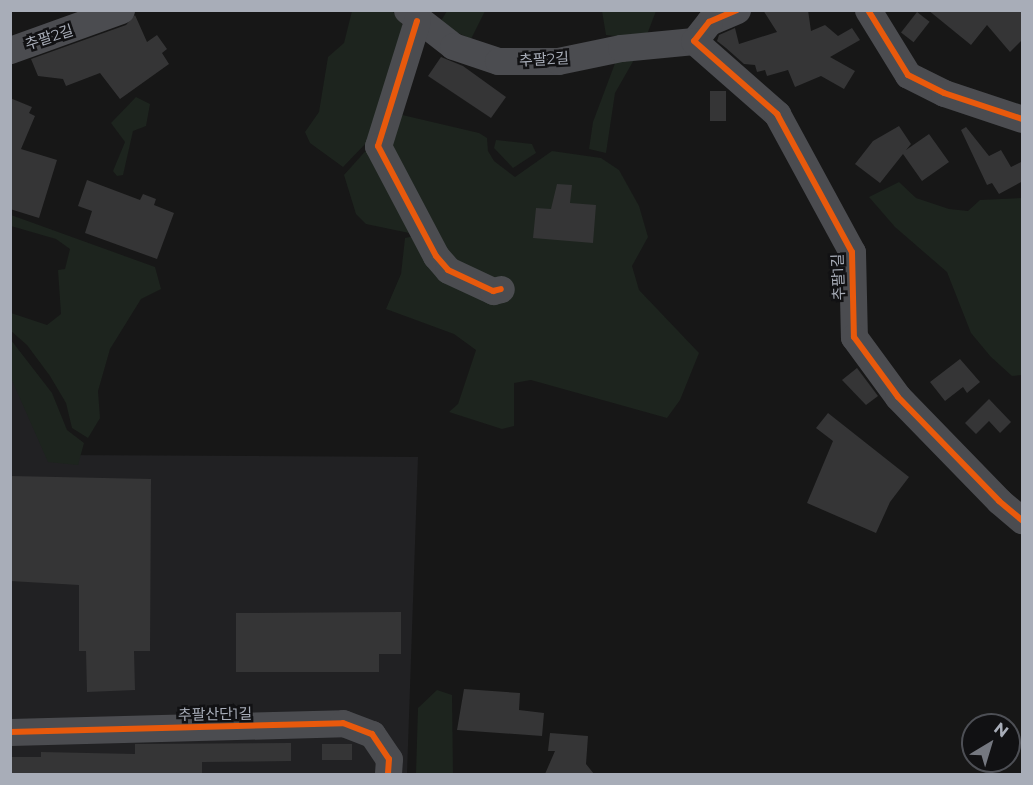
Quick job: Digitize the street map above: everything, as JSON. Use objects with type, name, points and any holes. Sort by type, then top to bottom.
[{"type":"street","name":"추팔2길","points":[[10,50],[122,10]]},
{"type":"street","points":[[694,41],[709,22],[737,10]]},
{"type":"street","points":[[868,10],[908,75],[944,93],[1023,119]]},
{"type":"street","name":"추팔2길","points":[[412,16],[453,46],[498,61],[558,61],[621,48],[694,41]]},
{"type":"street","points":[[412,16],[378,146],[436,256],[448,270],[493,291],[501,289]]},
{"type":"street","name":"추팔1길","points":[[694,41],[777,114],[852,252],[854,337],[898,397],[999,501],[1023,520]]},
{"type":"street","name":"추팔산단1길","points":[[10,732],[344,723],[372,734],[389,759],[388,774]]},
{"type":"shaded area","points":[[352,11],[392,11],[401,20],[405,37],[370,139],[343,167],[310,143],[305,132],[319,112],[328,57],[344,43]]},
{"type":"shaded area","points":[[447,11],[485,11],[471,39],[439,24]]},
{"type":"shaded area","points":[[602,11],[656,11],[648,32],[640,39],[606,35]]},
{"type":"shaded area","points":[[617,58],[635,58],[615,93],[606,153],[589,149],[593,122]]},
{"type":"shaded area","points":[[136,97],[150,104],[146,126],[133,131],[123,175],[117,176],[113,171],[125,142],[111,123]]},
{"type":"shaded area","points":[[398,114],[479,133],[487,138],[488,151],[494,161],[515,177],[552,151],[601,158],[619,170],[639,206],[648,237],[632,266],[639,290],[699,353],[680,400],[667,418],[531,380],[514,383],[514,426],[502,429],[449,412],[458,404],[476,350],[454,334],[386,309],[401,274],[405,238],[419,235],[389,147]]},
{"type":"shaded area","points":[[496,140],[532,144],[536,153],[513,168],[494,148]]},
{"type":"shaded area","points":[[370,146],[414,234],[366,224],[356,214],[344,175]]},
{"type":"shaded area","points":[[899,182],[916,198],[949,209],[968,211],[980,200],[1022,198],[1022,375],[1012,376],[991,357],[971,333],[947,272],[895,227],[869,197]]},
{"type":"shaded area","points":[[11,215],[155,267],[161,289],[141,299],[110,349],[98,391],[100,418],[88,438],[72,428],[66,403],[50,376],[27,345],[11,331],[11,313],[47,325],[61,314],[58,270],[65,269],[70,249],[56,239],[11,226]]},
{"type":"shaded area","points":[[11,340],[52,393],[67,430],[84,443],[78,465],[48,462],[11,378]]},
{"type":"shaded area","points":[[10,369],[53,455],[418,457],[407,774],[11,774]]},
{"type":"shaded area","points":[[437,690],[452,695],[453,774],[416,774],[418,708]]},
{"type":"building","points":[[763,10],[808,10],[811,31],[825,25],[838,36],[852,28],[860,40],[830,57],[855,71],[844,89],[821,76],[795,87],[788,70],[767,76],[765,70],[757,72],[755,65],[744,64],[717,41],[719,35],[735,28],[739,44],[777,32]]},
{"type":"building","points":[[928,10],[1023,10],[1023,39],[1010,52],[987,25],[971,45]]},
{"type":"building","points":[[917,12],[930,22],[914,42],[901,32]]},
{"type":"building","points":[[135,15],[147,42],[157,35],[167,49],[162,53],[169,64],[120,99],[100,73],[66,86],[63,79],[38,76],[31,59],[126,25]]},
{"type":"building","points":[[441,57],[463,66],[506,97],[491,118],[428,76]]},
{"type":"building","points":[[710,91],[726,91],[726,121],[710,121]]},
{"type":"building","points":[[10,98],[32,107],[29,113],[35,116],[21,149],[57,160],[39,218],[10,209]]},
{"type":"building","points":[[899,126],[911,144],[906,150],[929,134],[949,162],[922,181],[903,154],[880,183],[855,164],[873,141]]},
{"type":"building","points":[[966,127],[989,156],[1001,150],[1011,167],[1023,161],[1023,181],[999,194],[992,183],[987,185],[961,130]]},
{"type":"building","points":[[87,180],[140,200],[143,194],[156,199],[154,205],[174,213],[157,259],[85,233],[92,211],[78,206]]},
{"type":"building","points":[[557,184],[572,185],[570,203],[596,205],[593,243],[533,238],[536,208],[551,209]]},
{"type":"building","points":[[960,359],[980,382],[967,393],[963,387],[945,401],[930,382]]},
{"type":"building","points":[[857,368],[878,396],[866,405],[842,380]]},
{"type":"building","points":[[989,399],[1011,422],[1000,433],[989,421],[976,434],[965,423]]},
{"type":"building","points":[[828,413],[909,477],[890,502],[876,533],[807,503],[833,441],[816,428]]},
{"type":"building","points":[[10,476],[151,479],[150,651],[134,651],[135,690],[87,692],[86,651],[79,651],[79,585],[10,581]]},
{"type":"building","points":[[401,612],[401,654],[379,654],[379,672],[236,672],[236,613]]},
{"type":"building","points":[[464,689],[520,693],[519,710],[544,713],[542,736],[457,730]]},
{"type":"building","points":[[550,733],[588,736],[586,764],[594,774],[545,774],[555,751],[548,751]]},
{"type":"building","points":[[291,743],[291,761],[202,762],[202,774],[10,774],[10,757],[41,757],[41,752],[135,754],[135,744]]},
{"type":"building","points":[[322,744],[352,744],[352,760],[322,760]]},
{"type":"cycle path","points":[[737,10],[709,22],[694,41],[777,114],[852,252],[854,337],[898,397],[999,501],[1022,520]]},
{"type":"cycle path","points":[[868,10],[908,75],[944,93],[1022,119]]},
{"type":"cycle path","points":[[417,21],[378,146],[436,256],[448,270],[493,291],[501,289]]},
{"type":"cycle path","points":[[10,732],[343,723],[372,734],[389,759],[388,774]]}]
